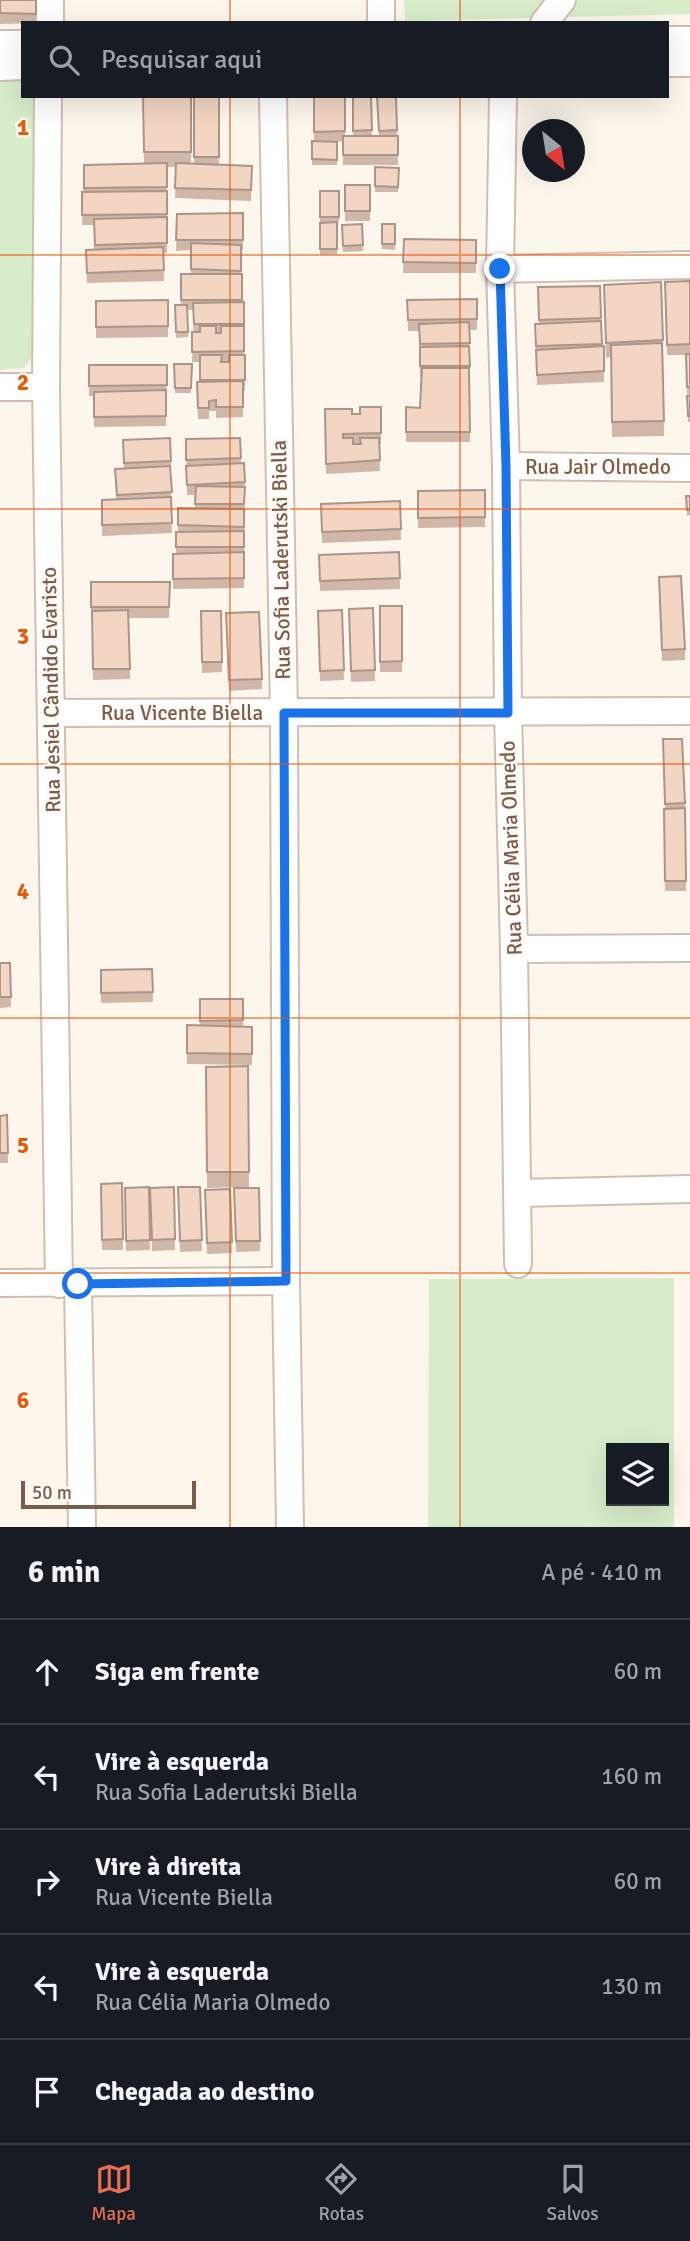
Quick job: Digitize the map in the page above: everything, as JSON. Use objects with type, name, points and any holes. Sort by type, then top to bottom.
[{"type":"street","points":[[50,0],[50,21]]},
{"type":"street","points":[[381,0],[381,21]]},
{"type":"street","points":[[546,21],[562,0]]},
{"type":"street","points":[[669,40],[690,40]]},
{"type":"street","points":[[0,44],[21,44]]},
{"type":"street","points":[[669,63],[690,63]]},
{"type":"street","points":[[0,67],[21,66]]},
{"type":"street","name":"Rua Jesiel Cândido Evaristo","points":[[48,98],[46,387],[51,713],[69,1284],[82,1527]]},
{"type":"street","name":"Rua Sofia Laderutski Biella","points":[[273,98],[284,713],[286,1281],[290,1527]]},
{"type":"street","name":"Rua Célia Maria Olmedo","points":[[503,98],[500,269],[506,466],[519,1264]]},
{"type":"street","points":[[500,269],[690,265]]},
{"type":"street","points":[[0,387],[46,387]]},
{"type":"street","name":"Rua Jair Olmedo","points":[[506,466],[690,468]]},
{"type":"street","name":"Rua Vicente Biella","points":[[51,713],[690,711]]},
{"type":"street","points":[[514,949],[690,947]]},
{"type":"street","points":[[517,1194],[690,1189]]},
{"type":"street","points":[[0,1283],[286,1281]]},
{"type":"green space","points":[[404,0],[690,0],[690,14],[405,21]]},
{"type":"green space","points":[[21,80],[21,98],[35,98],[32,357],[24,368],[0,370],[0,81]]},
{"type":"green space","points":[[674,1278],[674,1527],[428,1527],[429,1279]]},
{"type":"building","points":[[0,0],[36,0],[36,14],[0,13]]},
{"type":"building","points":[[143,98],[191,98],[191,152],[144,152]]},
{"type":"building","points":[[194,98],[219,98],[219,157],[194,157]]},
{"type":"building","points":[[314,98],[345,98],[345,131],[314,132]]},
{"type":"building","points":[[353,98],[371,98],[372,130],[353,131]]},
{"type":"building","points":[[377,98],[396,98],[397,130],[379,131]]},
{"type":"building","points":[[343,136],[398,136],[398,155],[343,155]]},
{"type":"building","points":[[312,141],[337,142],[337,160],[312,159]]},
{"type":"building","points":[[167,163],[167,187],[84,188],[84,165]]},
{"type":"building","points":[[176,163],[252,166],[251,190],[175,188]]},
{"type":"building","points":[[375,167],[399,168],[398,187],[375,186]]},
{"type":"building","points":[[345,185],[370,185],[370,211],[345,211]]},
{"type":"building","points":[[167,191],[167,214],[82,215],[82,192]]},
{"type":"building","points":[[320,191],[339,191],[339,217],[320,217]]},
{"type":"building","points":[[243,213],[243,240],[176,240],[177,214]]},
{"type":"building","points":[[167,217],[167,243],[95,245],[94,219]]},
{"type":"building","points":[[337,222],[337,249],[320,249],[320,223]]},
{"type":"building","points":[[362,224],[363,245],[343,246],[342,225]]},
{"type":"building","points":[[382,224],[395,224],[395,244],[382,244]]},
{"type":"building","points":[[404,239],[476,240],[476,263],[403,262]]},
{"type":"building","points":[[191,243],[241,245],[241,271],[191,269]]},
{"type":"building","points":[[163,247],[164,270],[87,273],[86,250]]},
{"type":"building","points":[[181,274],[242,274],[242,300],[181,300]]},
{"type":"building","points":[[690,281],[690,344],[667,345],[665,282]]},
{"type":"building","points":[[661,282],[663,340],[606,343],[604,285]]},
{"type":"building","points":[[600,286],[601,318],[539,320],[538,287]]},
{"type":"building","points":[[477,299],[477,319],[408,320],[407,300]]},
{"type":"building","points":[[168,300],[168,326],[96,327],[96,301]]},
{"type":"building","points":[[244,302],[244,324],[194,324],[193,303]]},
{"type":"building","points":[[175,305],[187,305],[188,332],[176,332]]},
{"type":"building","points":[[601,321],[602,344],[536,346],[535,324]]},
{"type":"building","points":[[469,322],[470,343],[420,344],[419,324]]},
{"type":"building","points":[[200,326],[216,326],[216,333],[221,333],[221,326],[244,326],[244,351],[192,352],[192,332],[200,332]]},
{"type":"building","points":[[662,343],[664,421],[612,422],[611,345]]},
{"type":"building","points":[[469,346],[470,366],[420,366],[420,347]]},
{"type":"building","points":[[604,346],[604,371],[537,375],[536,350]]},
{"type":"building","points":[[686,354],[690,354],[690,387],[687,387]]},
{"type":"building","points":[[200,355],[222,355],[221,362],[229,362],[229,355],[245,355],[245,380],[200,380]]},
{"type":"building","points":[[174,364],[192,364],[191,388],[175,388]]},
{"type":"building","points":[[89,365],[167,365],[167,385],[89,386]]},
{"type":"building","points":[[422,368],[469,368],[470,432],[406,432],[406,407],[420,408]]},
{"type":"building","points":[[243,381],[243,407],[216,407],[216,400],[209,401],[209,408],[198,408],[197,382]]},
{"type":"building","points":[[166,390],[166,416],[94,417],[94,392]]},
{"type":"building","points":[[687,396],[690,396],[690,416],[688,416]]},
{"type":"building","points":[[360,407],[381,407],[381,433],[343,434],[343,438],[353,438],[353,444],[361,444],[360,438],[379,438],[380,460],[326,464],[325,409],[352,409],[352,414],[360,414]]},
{"type":"building","points":[[170,438],[171,461],[124,463],[123,440]]},
{"type":"building","points":[[240,438],[241,458],[186,460],[186,439]]},
{"type":"building","points":[[244,463],[245,482],[187,485],[186,466]]},
{"type":"building","points":[[170,466],[172,492],[117,495],[115,469]]},
{"type":"building","points":[[196,486],[245,487],[244,504],[195,504]]},
{"type":"building","points":[[485,490],[485,517],[418,518],[418,491]]},
{"type":"building","points":[[686,496],[690,496],[690,510],[687,510]]},
{"type":"building","points":[[171,497],[172,523],[102,525],[102,500]]},
{"type":"building","points":[[400,501],[401,529],[322,532],[321,504]]},
{"type":"building","points":[[178,508],[244,509],[244,527],[178,525]]},
{"type":"building","points":[[244,531],[244,547],[176,547],[176,532]]},
{"type":"building","points":[[244,552],[244,578],[173,579],[173,554]]},
{"type":"building","points":[[399,552],[400,578],[320,581],[319,555]]},
{"type":"building","points":[[681,576],[685,649],[662,650],[659,577]]},
{"type":"building","points":[[91,582],[170,582],[169,607],[91,607]]},
{"type":"building","points":[[380,606],[402,606],[402,661],[380,662]]},
{"type":"building","points":[[373,608],[375,670],[351,671],[349,609]]},
{"type":"building","points":[[128,610],[130,669],[93,669],[92,611]]},
{"type":"building","points":[[342,610],[344,670],[320,671],[318,611]]},
{"type":"building","points":[[201,611],[221,611],[222,662],[202,662]]},
{"type":"building","points":[[259,612],[262,679],[229,680],[226,613]]},
{"type":"building","points":[[663,739],[682,739],[685,803],[665,804]]},
{"type":"building","points":[[685,808],[686,881],[665,881],[664,809]]},
{"type":"building","points":[[0,963],[10,963],[11,997],[0,997]]},
{"type":"building","points":[[152,969],[153,992],[101,993],[101,970]]},
{"type":"building","points":[[200,999],[243,999],[243,1020],[200,1021]]},
{"type":"building","points":[[187,1025],[252,1027],[252,1054],[187,1053]]},
{"type":"building","points":[[248,1066],[249,1172],[207,1172],[206,1067]]},
{"type":"building","points":[[7,1115],[8,1153],[0,1153],[0,1116]]},
{"type":"building","points":[[122,1183],[123,1239],[102,1240],[101,1184]]},
{"type":"building","points":[[149,1187],[150,1240],[126,1241],[125,1188]]},
{"type":"building","points":[[174,1187],[175,1239],[152,1240],[150,1188]]},
{"type":"building","points":[[178,1187],[200,1187],[202,1240],[180,1241]]},
{"type":"building","points":[[234,1188],[259,1188],[260,1241],[236,1241]]},
{"type":"building","points":[[230,1189],[232,1242],[207,1243],[205,1190]]},
{"type":"route","points":[[78,1284],[286,1281],[284,713],[508,713],[506,466],[500,269]]}]
